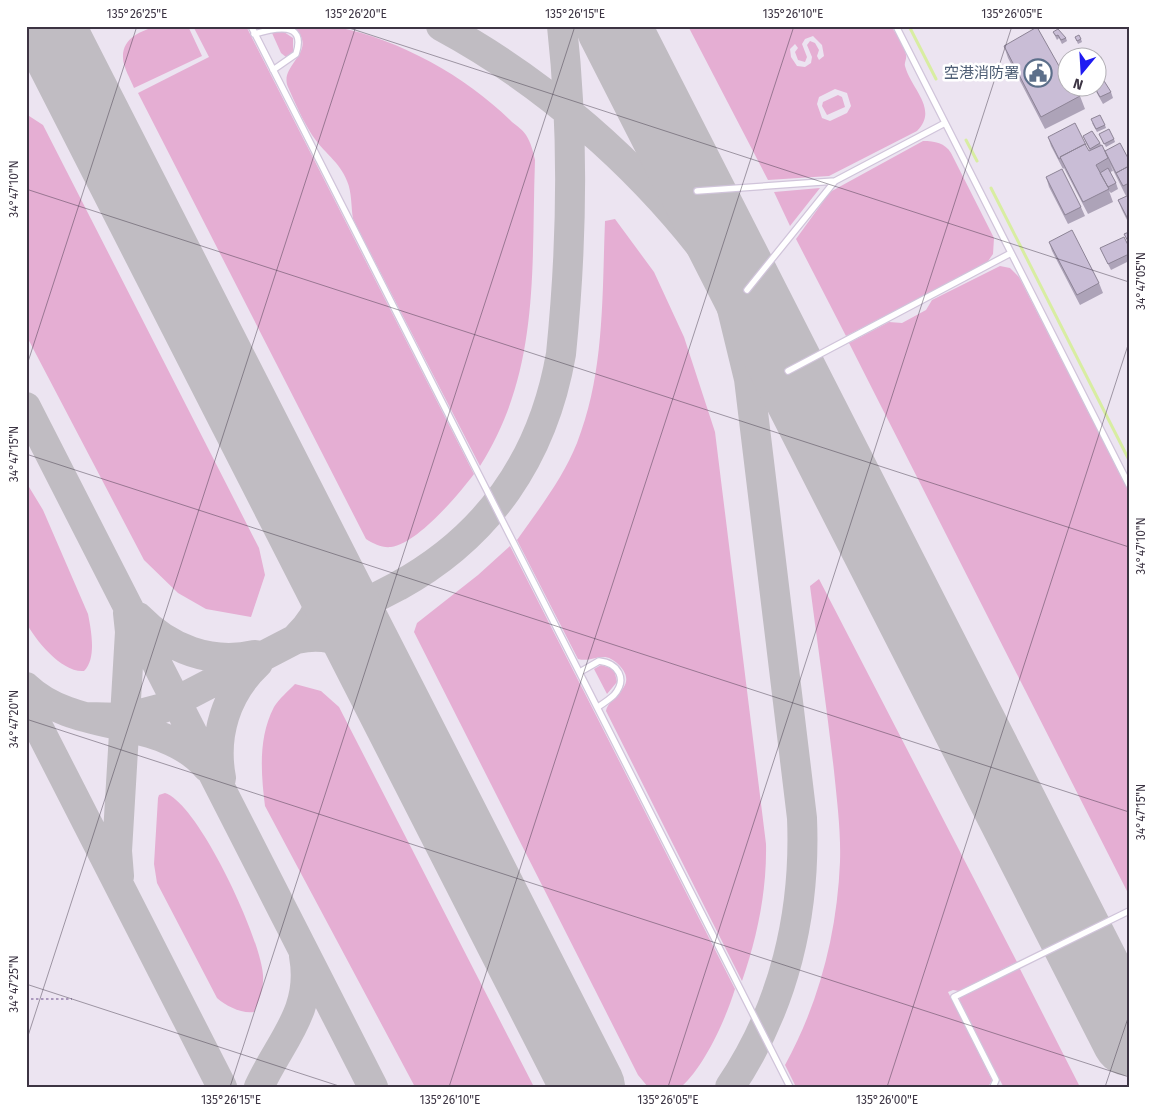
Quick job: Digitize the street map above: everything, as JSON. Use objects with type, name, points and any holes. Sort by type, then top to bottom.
[{"type":"lane","points":[[251,26],[790,1087]]},
{"type":"lane","points":[[896,26],[1129,485]]},
{"type":"lane","points":[[254,34],[278,27],[286,28],[295,34],[298,41],[296,54],[273,70]]},
{"type":"lane","points":[[747,290],[835,181],[945,123]]},
{"type":"lane","points":[[697,191],[835,181]]},
{"type":"lane","points":[[788,371],[1011,253]]},
{"type":"lane","points":[[580,672],[599,662],[615,666],[620,672],[619,688],[613,696],[598,707]]},
{"type":"lane","points":[[993,1087],[996,1080],[954,997],[1129,911]]},
{"type":"path","points":[[26,999],[72,999]]},
{"type":"shaded area","points":[[157,26],[188,26],[202,56],[134,88],[123,62],[126,45],[134,36]]},
{"type":"shaded area","points":[[193,26],[246,26],[474,474],[437,517],[413,537],[401,544],[384,547],[366,539],[138,93],[209,57]]},
{"type":"shaded area","points":[[292,26],[332,26],[361,33],[385,41],[432,62],[475,90],[522,130],[533,150],[535,160],[532,279],[529,318],[523,355],[514,393],[500,430],[480,466],[353,219],[349,185],[344,174],[312,135],[288,87],[289,71],[298,57],[303,43],[300,35]]},
{"type":"shaded area","points":[[688,26],[891,26],[904,48],[906,56],[905,66],[922,99],[924,107],[923,123],[917,131],[829,176],[768,180]],"holes":[[[813,36],[822,45],[824,56],[819,60],[817,56],[819,50],[815,43],[810,41],[807,45],[812,57],[811,63],[805,67],[797,66],[791,57],[790,49],[795,44],[798,48],[795,52],[798,60],[805,62],[807,57],[802,44],[805,39]],[[835,89],[847,93],[851,106],[847,113],[830,121],[822,118],[817,104],[819,97]]]},
{"type":"shaded area","points":[[279,31],[293,38],[293,52],[286,57],[281,53],[272,33]]},
{"type":"shaded area","points":[[838,95],[842,97],[845,107],[827,115],[822,106],[823,102]]},
{"type":"shaded area","points":[[26,114],[43,125],[259,548],[265,575],[251,617],[206,609],[178,593],[144,560],[26,335]]},
{"type":"shaded area","points":[[923,141],[939,143],[951,153],[994,238],[993,254],[986,264],[846,336],[796,239],[830,192]]},
{"type":"shaded area","points":[[820,188],[790,226],[774,192]]},
{"type":"shaded area","points":[[615,219],[654,272],[684,337],[715,432],[766,844],[763,897],[752,948],[742,981],[606,711],[608,705],[625,685],[625,673],[616,662],[607,657],[578,659],[517,540],[565,469],[577,443],[586,416],[593,389],[600,333],[605,221]]},
{"type":"shaded area","points":[[1000,266],[1010,268],[1019,277],[1129,492],[1129,895],[849,343],[889,322],[902,323],[926,310],[932,300]]},
{"type":"shaded area","points":[[26,482],[43,510],[88,614],[92,652],[91,659],[84,671],[67,667],[58,661],[36,638],[26,622]]},
{"type":"shaded area","points":[[510,546],[735,989],[714,1041],[698,1067],[681,1087],[648,1087],[638,1075],[414,632],[417,623],[478,575]]},
{"type":"shaded area","points":[[819,579],[1017,962],[959,991],[953,990],[948,992],[992,1080],[986,1087],[796,1087],[785,1065],[808,1017],[817,993],[835,915],[840,862],[837,805],[810,586]]},
{"type":"shaded area","points":[[601,665],[614,669],[617,682],[607,694],[594,669]]},
{"type":"shaded area","points":[[295,684],[321,691],[339,707],[534,1087],[415,1087],[265,806],[262,756],[265,731],[274,707]]},
{"type":"shaded area","points":[[165,793],[179,803],[194,821],[210,846],[240,904],[252,933],[260,957],[263,975],[262,989],[254,1012],[234,1009],[217,998],[157,883],[154,864],[158,798],[159,795]]},
{"type":"shaded area","points":[[1016,968],[1020,969],[1080,1087],[1001,1087],[1003,1086],[959,1000],[961,996]]},
{"type":"building","name":"空港消防署","points":[[1037,27],[1058,64],[1058,98],[1076,98],[1041,117],[1004,46]]},
{"type":"building","points":[[1058,29],[1066,38],[1061,40],[1058,35],[1056,36],[1053,32]]},
{"type":"building","points":[[1079,35],[1081,39],[1077,41],[1075,37]]},
{"type":"building","points":[[1100,115],[1105,125],[1096,129],[1091,119]]},
{"type":"building","points":[[1075,123],[1086,145],[1059,159],[1048,137]]},
{"type":"building","points":[[1109,129],[1114,139],[1104,144],[1099,134]]},
{"type":"building","points":[[1092,131],[1100,143],[1090,149],[1083,136]]},
{"type":"building","points":[[1120,143],[1129,160],[1129,166],[1116,173],[1105,151]]},
{"type":"building","points":[[1085,144],[1089,151],[1102,145],[1108,158],[1096,165],[1109,189],[1083,202],[1060,157]]},
{"type":"building","points":[[1129,166],[1129,183],[1123,186],[1116,173]]},
{"type":"building","points":[[1108,168],[1116,183],[1108,187],[1100,173]]},
{"type":"building","points":[[1062,169],[1081,207],[1065,215],[1046,177]]},
{"type":"building","points":[[1129,195],[1129,221],[1118,200]]},
{"type":"building","points":[[1072,230],[1099,283],[1077,295],[1049,242]]},
{"type":"building","points":[[1129,232],[1129,243],[1124,234]]},
{"type":"building","points":[[1124,237],[1129,247],[1129,254],[1108,264],[1100,248]]},
{"type":"waterway","points":[[909,26],[936,79]]},
{"type":"waterway","points":[[966,140],[977,161]]},
{"type":"waterway","points":[[991,188],[1129,460]]},
{"type":"taxiway","points":[[26,42],[57,26]]},
{"type":"taxiway","points":[[441,26],[516,72],[587,127],[652,189],[709,257]]},
{"type":"taxiway","points":[[86,717],[125,718],[163,708],[398,586],[430,566],[459,543],[485,518],[507,490],[526,459],[541,427],[553,391],[561,354],[565,313],[570,190],[570,149],[562,26]]},
{"type":"taxiway","points":[[26,55],[42,59],[57,66],[80,90]]},
{"type":"taxiway","points":[[670,139],[704,220],[724,276],[749,379],[802,818],[800,889],[788,959],[765,1025],[730,1087]]},
{"type":"taxiway","points":[[738,296],[805,403]]},
{"type":"taxiway","points":[[26,407],[373,1087]]},
{"type":"taxiway","points":[[298,636],[313,618],[321,598],[322,577],[317,554]]},
{"type":"taxiway","points":[[119,876],[117,851],[130,632],[128,613]]},
{"type":"taxiway","points":[[138,617],[163,638],[192,652],[223,658],[255,655]]},
{"type":"taxiway","points":[[297,639],[323,637],[345,644],[363,658],[379,678]]},
{"type":"taxiway","points":[[221,778],[219,746],[225,716],[230,701],[238,688],[258,663]]},
{"type":"taxiway","points":[[26,687],[46,702],[69,712],[167,739],[189,751],[207,767]]},
{"type":"taxiway","points":[[26,703],[222,1087]]},
{"type":"taxiway","points":[[259,1087],[300,1009],[306,976],[304,956]]},
{"type":"runway","points":[[47,26],[588,1087]]},
{"type":"runway","points":[[613,26],[1129,1039]]},
{"type":"place","name":"空港消防署","points":[[1038,73]]}]
